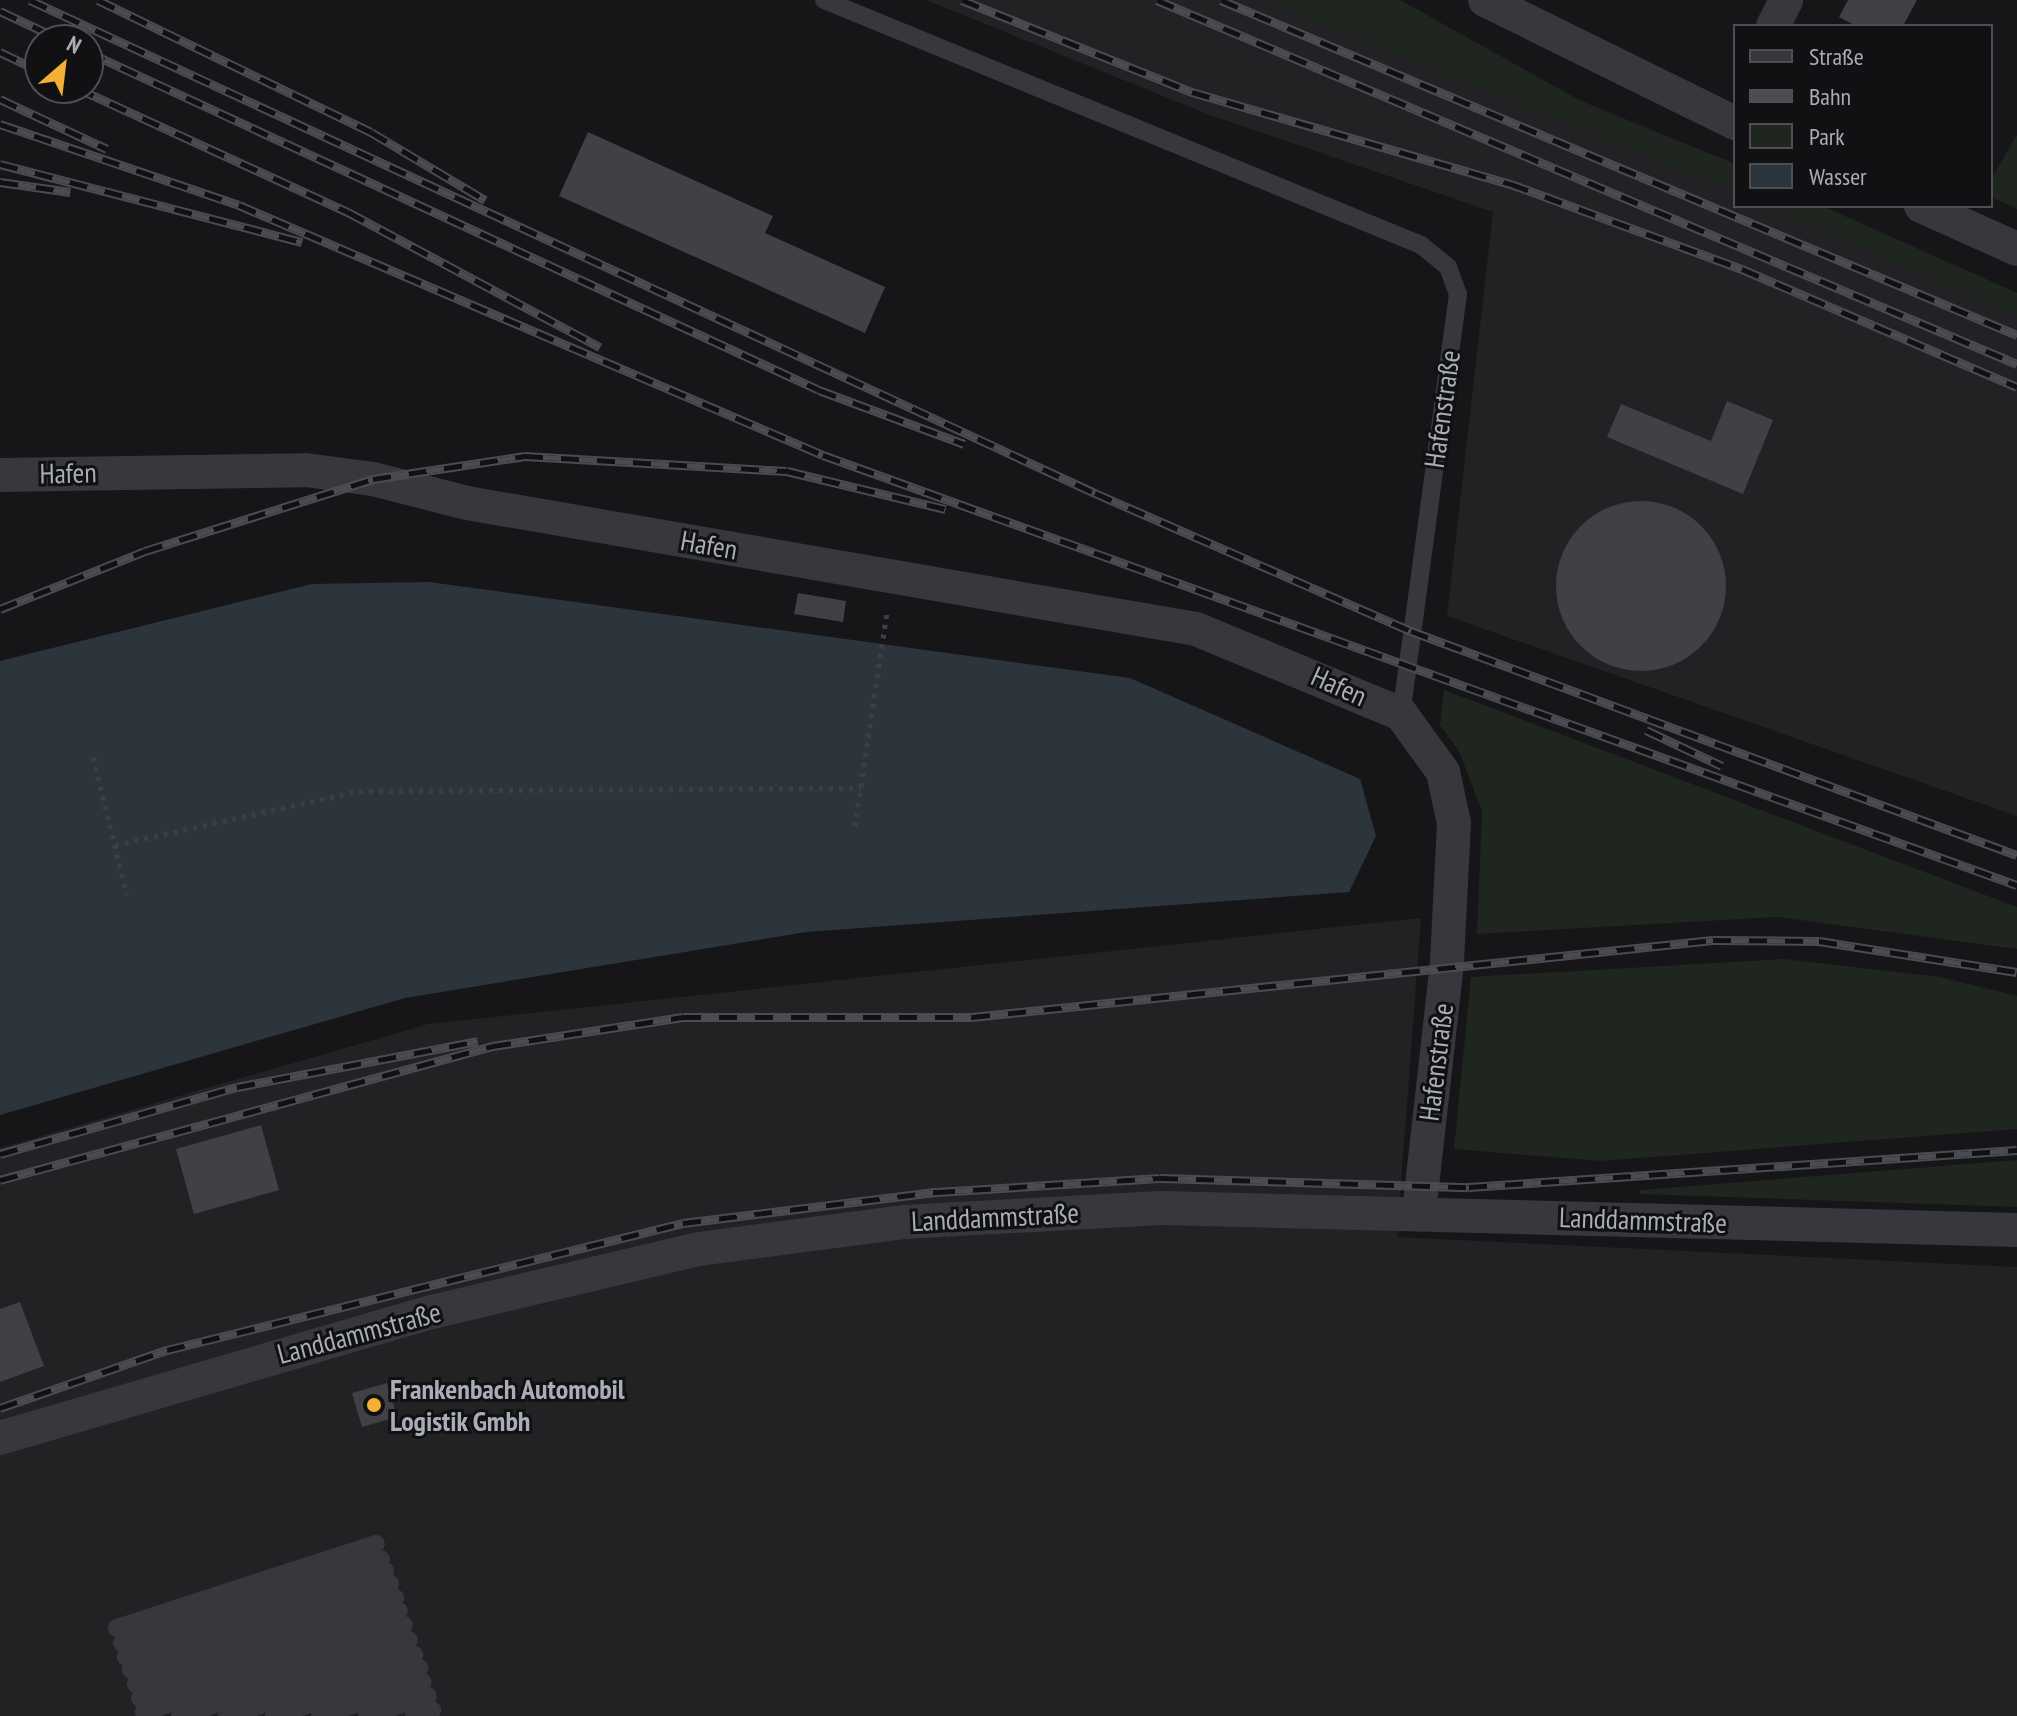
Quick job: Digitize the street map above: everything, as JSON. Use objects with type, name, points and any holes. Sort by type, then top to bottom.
[{"type":"street","points":[[1486,0],[1731,113]]},
{"type":"street","points":[[1774,24],[1786,0]]},
{"type":"street","points":[[1925,208],[2017,249]]},
{"type":"street","name":"Hafen","points":[[0,475],[306,470],[1196,629],[1401,714]]},
{"type":"street","name":"Hafenstraße","points":[[1401,714],[1443,772],[1454,823],[1447,963],[1419,1214]]},
{"type":"street","name":"Landdammstraße","points":[[0,1438],[432,1312],[699,1249],[903,1222],[1162,1208],[2017,1230]]},
{"type":"lane","name":"Hafenstraße","points":[[824,0],[1421,245],[1448,267],[1458,294],[1401,714]]},
{"type":"lane","points":[[131,1671],[404,1626]]},
{"type":"lane","points":[[131,1671],[404,1626]]},
{"type":"lane","points":[[131,1671],[404,1626]]},
{"type":"lane","points":[[131,1671],[404,1626]]},
{"type":"lane","points":[[180,1716],[404,1626]]},
{"type":"lane","points":[[227,1716],[404,1626]]},
{"type":"lane","points":[[274,1716],[404,1626]]},
{"type":"lane","points":[[320,1716],[404,1626]]},
{"type":"lane","points":[[367,1716],[404,1626]]},
{"type":"lane","points":[[404,1626],[414,1716]]},
{"type":"path","points":[[855,826],[891,576]]},
{"type":"path","points":[[93,757],[127,895]]},
{"type":"path","points":[[115,845],[359,791],[861,788]]},
{"type":"shaded area","points":[[926,0],[1336,0],[1733,163],[1733,208],[1826,208],[2017,293],[2017,816],[1447,616],[1493,212],[1210,115]]},
{"type":"shaded area","points":[[1421,918],[1397,1237],[2017,1267],[2017,1716],[0,1716],[0,1148],[428,1024]]},
{"type":"green space","points":[[1262,0],[1400,0],[1597,110],[1733,163],[1733,190]]},
{"type":"green space","points":[[2017,135],[2017,209],[1993,198],[1993,176]]},
{"type":"green space","points":[[1773,208],[1826,208],[2017,293],[2017,317]]},
{"type":"green space","points":[[1444,690],[2017,907],[2017,949],[1778,917],[1477,934],[1482,811],[1459,751],[1440,725]]},
{"type":"green space","points":[[1784,959],[1940,977],[2017,996],[2017,1129],[1600,1161],[1454,1149],[1471,977]]},
{"type":"green space","points":[[2017,1160],[2017,1207],[1639,1194],[1641,1190]]},
{"type":"water","points":[[429,582],[1130,678],[1360,779],[1376,836],[1349,892],[806,932],[405,998],[0,1115],[0,661],[312,584]]},
{"type":"building","points":[[1848,0],[1917,0],[1904,24],[1852,24],[1839,17]]},
{"type":"building","points":[[588,132],[773,216],[765,233],[885,287],[865,333],[559,196]]},
{"type":"building","points":[[1727,401],[1773,420],[1743,494],[1607,437],[1621,404],[1711,441]]},
{"type":"building","points":[[1641,501],[1674,507],[1701,526],[1720,553],[1726,586],[1720,619],[1701,646],[1674,665],[1641,671],[1608,665],[1581,646],[1562,619],[1556,586],[1562,553],[1581,526],[1608,507]]},
{"type":"building","points":[[798,593],[846,601],[843,622],[794,614]]},
{"type":"building","points":[[261,1125],[279,1190],[194,1214],[176,1149]]},
{"type":"building","points":[[20,1302],[44,1366],[0,1382],[0,1309]]},
{"type":"building","name":"Frankenbach Automobil Logistik Gmbh","points":[[387,1383],[397,1417],[362,1427],[352,1393]]},
{"type":"railway","points":[[30,0],[1095,493],[1411,631],[2017,855]]},
{"type":"railway","points":[[98,0],[371,132],[485,200]]},
{"type":"railway","points":[[962,0],[1192,92],[1511,184],[1742,269],[2017,387]]},
{"type":"railway","points":[[1157,0],[2017,364]]},
{"type":"railway","points":[[1221,0],[2017,335]]},
{"type":"railway","points":[[0,11],[28,24]]},
{"type":"railway","points":[[0,52],[24,63]]},
{"type":"railway","points":[[104,59],[819,390],[964,444]]},
{"type":"railway","points":[[0,99],[107,149]]},
{"type":"railway","points":[[104,100],[348,212],[600,347]]},
{"type":"railway","points":[[0,124],[239,205],[823,455],[2017,885]]},
{"type":"railway","points":[[0,164],[302,242]]},
{"type":"railway","points":[[0,182],[70,192]]},
{"type":"railway","points":[[0,609],[145,551],[373,479],[525,456],[787,471],[945,509]]},
{"type":"railway","points":[[1646,730],[1722,766]]},
{"type":"railway","points":[[0,1180],[493,1046],[683,1017],[972,1017],[1713,940],[1819,941],[2017,972]]},
{"type":"railway","points":[[0,1154],[237,1087],[478,1041]]},
{"type":"railway","points":[[0,1408],[167,1350],[683,1223],[937,1192],[1160,1178],[1469,1187],[2017,1150]]},
{"type":"place","name":"Frankenbach Automobil Logistik Gmbh","points":[[374,1405]]}]
